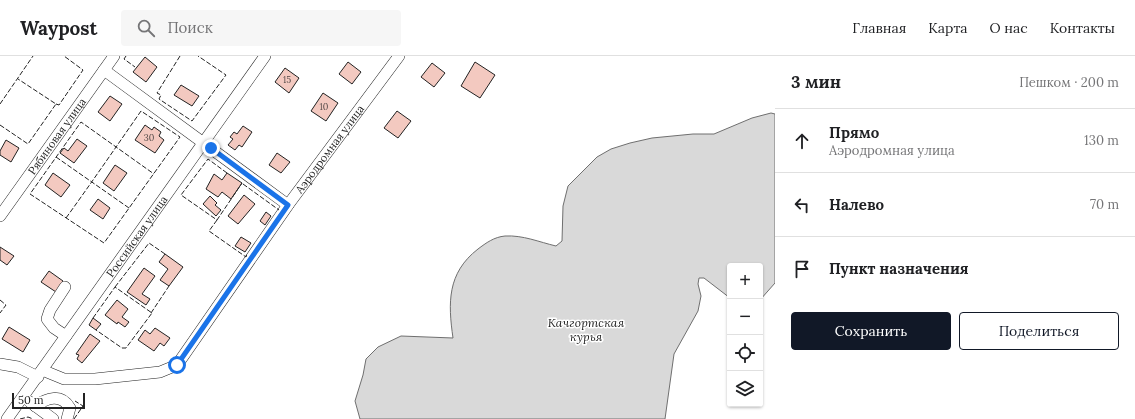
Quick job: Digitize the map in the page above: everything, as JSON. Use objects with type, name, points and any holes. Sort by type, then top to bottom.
[{"type":"street","name":"Рябиновая улица","points":[[0,216],[114,56]]},
{"type":"street","name":"Российская улица","points":[[8,418],[265,56]]},
{"type":"street","name":"Аэродромная улица","points":[[0,364],[64,378],[95,379],[160,372],[177,365],[288,205],[399,56]]},
{"type":"street","points":[[104,70],[288,205]]},
{"type":"street","points":[[65,287],[50,310],[47,319],[54,328],[66,336]]},
{"type":"street","points":[[23,397],[53,419]]},
{"type":"street","points":[[35,406],[52,398],[60,399],[66,402],[70,408],[67,419]]},
{"type":"water","name":"Качгортская курья","points":[[771,113],[775,114],[775,283],[763,297],[763,263],[727,263],[727,296],[704,278],[699,278],[698,284],[701,296],[698,311],[674,354],[665,419],[360,419],[355,401],[366,359],[378,347],[401,336],[453,338],[450,313],[452,289],[460,268],[478,249],[494,239],[505,236],[525,238],[556,246],[562,241],[563,206],[568,186],[597,157],[611,149],[652,138],[693,134],[714,134],[752,118]]},
{"type":"building","points":[[145,57],[157,67],[146,82],[133,72]]},
{"type":"building","points":[[348,62],[361,72],[352,84],[339,74]]},
{"type":"building","points":[[475,62],[495,75],[480,98],[461,86]]},
{"type":"building","points":[[432,63],[445,73],[434,87],[421,77]]},
{"type":"building","points":[[285,68],[299,78],[289,93],[275,82]]},
{"type":"building","points":[[181,85],[199,96],[192,106],[174,95]]},
{"type":"building","points":[[323,93],[338,103],[326,121],[311,111]]},
{"type":"building","points":[[110,96],[122,104],[110,121],[98,112]]},
{"type":"building","points":[[397,111],[411,121],[398,138],[384,128]]},
{"type":"building","points":[[145,125],[152,130],[154,127],[161,132],[159,136],[164,140],[155,153],[135,140]]},
{"type":"building","points":[[243,126],[252,132],[242,147],[239,145],[235,150],[228,145],[233,139],[230,137],[234,132],[237,134]]},
{"type":"building","points":[[77,139],[87,146],[74,163],[60,153],[64,148],[68,151]]},
{"type":"building","points":[[6,140],[19,148],[11,162],[0,155],[0,151]]},
{"type":"building","points":[[277,153],[290,162],[281,173],[269,165]]},
{"type":"building","points":[[115,165],[127,173],[114,191],[103,183]]},
{"type":"building","points":[[53,173],[70,185],[61,197],[45,185]]},
{"type":"building","points":[[227,173],[242,183],[231,199],[222,192],[218,197],[206,189],[214,174],[222,180]]},
{"type":"building","points":[[244,195],[255,204],[238,224],[228,216]]},
{"type":"building","points":[[210,196],[217,203],[215,205],[221,210],[216,216],[203,204]]},
{"type":"building","points":[[98,199],[110,208],[103,219],[90,210]]},
{"type":"building","points":[[266,212],[271,216],[265,225],[260,221]]},
{"type":"building","points":[[241,237],[251,243],[245,252],[235,246]]},
{"type":"building","points":[[0,247],[14,256],[7,265],[0,260]]},
{"type":"building","points":[[165,254],[183,267],[169,286],[160,280],[168,269],[159,262]]},
{"type":"building","points":[[144,268],[155,276],[142,294],[150,299],[146,305],[127,292]]},
{"type":"building","points":[[49,271],[63,281],[56,292],[41,282]]},
{"type":"building","points":[[117,300],[128,309],[122,317],[129,322],[125,327],[118,322],[117,324],[105,315]]},
{"type":"building","points":[[93,318],[101,324],[96,330],[89,325]]},
{"type":"building","points":[[9,327],[30,340],[23,352],[2,339]]},
{"type":"building","points":[[155,328],[170,338],[164,346],[160,343],[154,351],[138,340],[145,330],[150,334]]},
{"type":"building","points":[[90,334],[100,341],[82,363],[77,359],[79,355],[76,354]]},
{"type":"fence","points":[[0,104],[33,56]]},
{"type":"fence","points":[[56,104],[59,105],[83,70],[64,56]]},
{"type":"fence","points":[[126,56],[124,59],[135,67]]},
{"type":"fence","points":[[180,56],[157,93],[161,95],[159,99],[192,121],[226,75],[198,56]]},
{"type":"fence","points":[[0,125],[28,144],[56,104],[18,79]]},
{"type":"fence","points":[[66,218],[76,205],[95,178],[113,151],[122,138],[141,111],[180,137],[104,243],[30,194],[81,122],[154,174]]},
{"type":"fence","points":[[56,157],[129,208]]},
{"type":"fence","points":[[227,173],[208,159],[181,195],[217,220],[242,183]]},
{"type":"fence","points":[[243,184],[279,210]]},
{"type":"fence","points":[[217,220],[209,231],[246,257],[247,254]]},
{"type":"fence","points":[[115,287],[149,243],[165,254]]},
{"type":"fence","points":[[151,313],[169,286]]},
{"type":"fence","points":[[93,318],[115,287],[152,313],[126,348],[122,348],[96,330]]},
{"type":"fence","points":[[0,300],[6,305],[0,313]]},
{"type":"fence","points":[[74,419],[83,406],[75,401]]},
{"type":"fence","points":[[20,419],[28,417],[33,419]]},
{"type":"route","points":[[177,365],[288,205],[211,148]]}]
